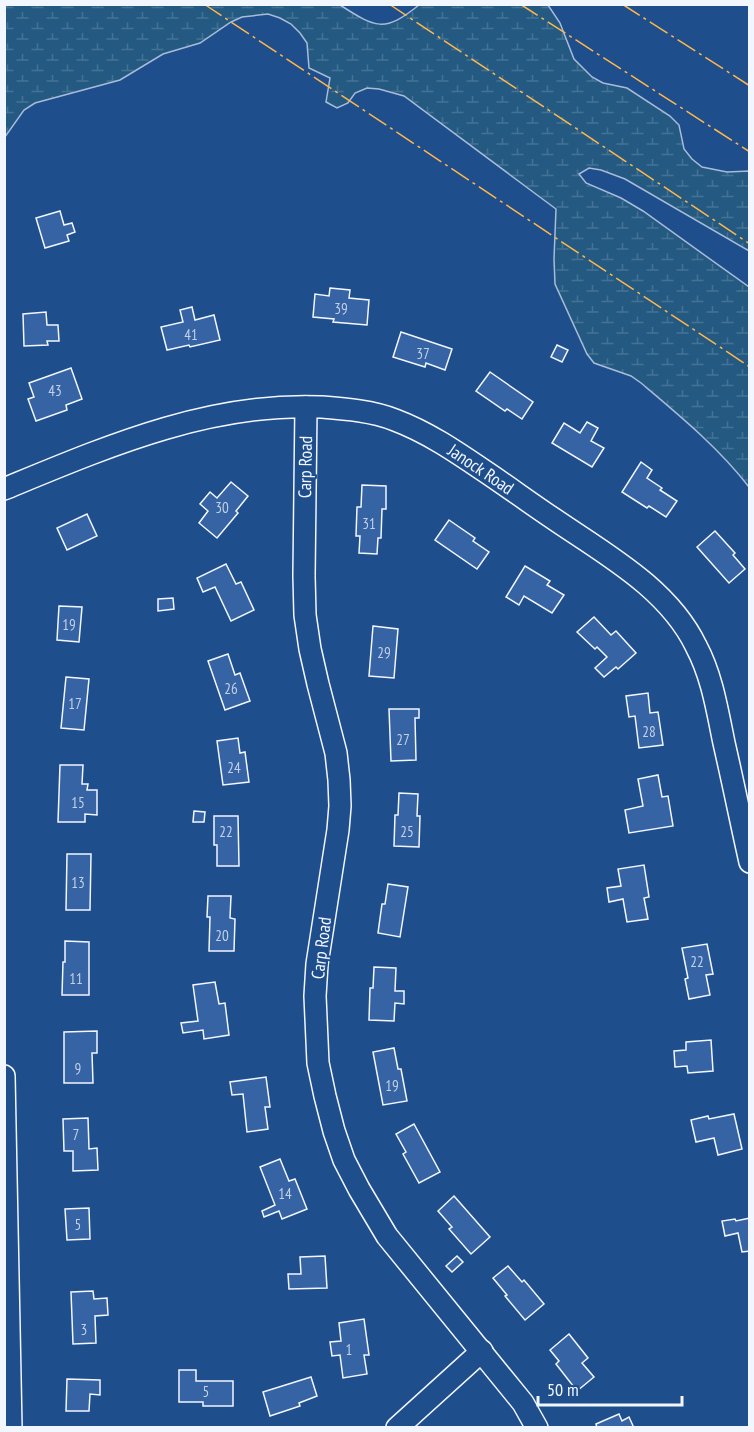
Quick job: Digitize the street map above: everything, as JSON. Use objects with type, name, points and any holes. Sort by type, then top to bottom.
[{"type":"street","name":"Janock Road","points":[[4,489],[107,447],[181,423],[240,411],[285,407],[343,409],[393,418],[415,428],[448,446],[628,570],[663,600],[690,633],[709,675],[750,862]]},
{"type":"street","name":"Carp Road","points":[[306,407],[305,615],[310,649],[336,753],[340,806],[316,974],[318,1063],[325,1096],[344,1160],[387,1236],[523,1403],[537,1428]]},
{"type":"street","points":[[4,1076],[11,1428]]},
{"type":"street","points":[[397,1428],[482,1351]]},
{"type":"green space","points":[[5,4],[340,5],[363,19],[380,24],[397,20],[419,5],[548,5],[560,23],[574,59],[592,77],[603,83],[627,88],[670,116],[679,125],[684,149],[702,167],[727,172],[749,171],[749,251],[625,179],[589,168],[579,174],[586,183],[621,198],[643,211],[749,287],[749,487],[712,445],[641,383],[631,376],[594,363],[587,354],[555,284],[556,209],[404,96],[367,88],[355,93],[348,103],[337,108],[326,102],[330,78],[309,68],[307,43],[291,24],[268,14],[242,17],[200,43],[163,54],[120,80],[35,103],[24,110],[5,137]]},
{"type":"building","points":[[60,211],[64,225],[72,223],[75,232],[67,235],[69,241],[45,248],[36,218]]},
{"type":"building","points":[[330,288],[350,290],[349,298],[369,300],[367,325],[333,322],[334,319],[313,317],[315,294],[329,296]]},
{"type":"building","points":[[192,307],[195,320],[214,315],[220,340],[167,350],[161,327],[183,322],[180,310]]},
{"type":"building","points":[[46,312],[47,325],[58,325],[59,341],[47,341],[48,345],[24,346],[23,314]]},
{"type":"building","points":[[401,332],[452,349],[445,370],[426,363],[425,367],[393,357]]},
{"type":"building","points":[[557,345],[568,350],[562,362],[551,357]]},
{"type":"building","points":[[71,368],[82,399],[66,405],[67,410],[36,421],[28,399],[34,397],[29,383]]},
{"type":"building","points":[[490,372],[533,402],[522,419],[507,409],[505,411],[476,391]]},
{"type":"building","points":[[587,422],[598,428],[591,441],[604,448],[592,467],[552,443],[564,423],[580,433]]},
{"type":"building","points":[[641,462],[652,470],[647,478],[677,501],[666,517],[622,492]]},
{"type":"building","points":[[231,482],[248,496],[236,511],[238,513],[217,538],[199,523],[208,511],[200,504],[210,492],[217,498]]},
{"type":"building","points":[[362,485],[386,486],[386,509],[382,509],[381,538],[378,538],[377,554],[359,553],[360,536],[356,536],[357,507],[361,507]]},
{"type":"building","points":[[87,514],[97,536],[67,550],[57,528]]},
{"type":"building","points":[[449,520],[475,538],[473,541],[489,552],[477,569],[435,540]]},
{"type":"building","points":[[715,531],[735,553],[733,555],[745,569],[729,583],[697,547]]},
{"type":"building","points":[[226,564],[236,584],[241,582],[254,610],[231,621],[215,587],[203,592],[197,578]]},
{"type":"building","points":[[525,566],[550,581],[547,585],[564,595],[552,613],[524,596],[519,605],[506,597]]},
{"type":"building","points":[[173,598],[174,609],[158,611],[158,599]]},
{"type":"building","points":[[59,606],[82,607],[79,642],[57,640]]},
{"type":"building","points":[[594,617],[611,635],[616,631],[636,653],[618,669],[616,667],[604,677],[595,668],[607,657],[577,632]]},
{"type":"building","points":[[373,626],[398,629],[394,678],[369,676]]},
{"type":"building","points":[[228,654],[235,675],[240,673],[250,701],[225,710],[208,661]]},
{"type":"building","points":[[66,677],[89,679],[84,730],[61,728]]},
{"type":"building","points":[[648,693],[650,713],[658,712],[663,745],[639,748],[635,716],[629,717],[626,696]]},
{"type":"building","points":[[389,709],[419,709],[419,718],[415,718],[416,760],[391,761]]},
{"type":"building","points":[[238,738],[240,753],[245,752],[249,782],[223,785],[217,741]]},
{"type":"building","points":[[60,765],[83,765],[82,784],[88,784],[87,790],[97,790],[97,815],[85,814],[85,822],[58,822]]},
{"type":"building","points":[[658,775],[662,797],[668,796],[673,826],[629,833],[625,810],[643,806],[638,779]]},
{"type":"building","points":[[399,793],[418,794],[419,847],[394,846],[395,815],[398,815]]},
{"type":"building","points":[[194,811],[205,812],[204,822],[193,822]]},
{"type":"building","points":[[214,816],[238,816],[239,866],[217,866]]},
{"type":"building","points":[[67,854],[91,854],[90,910],[66,910]]},
{"type":"building","points":[[644,865],[649,897],[644,898],[648,919],[627,922],[623,899],[609,902],[607,888],[621,886],[618,869]]},
{"type":"building","points":[[388,884],[408,887],[400,937],[378,933],[382,904],[385,904]]},
{"type":"building","points":[[208,896],[231,896],[230,918],[235,919],[234,951],[209,951]]},
{"type":"building","points":[[65,941],[89,942],[89,995],[62,995]]},
{"type":"building","points":[[707,944],[713,974],[706,975],[710,995],[689,999],[685,979],[688,978],[682,948]]},
{"type":"building","points":[[374,967],[396,968],[395,991],[404,991],[404,1004],[395,1003],[394,1021],[369,1020],[370,988],[373,988]]},
{"type":"building","points":[[215,982],[219,1004],[225,1003],[229,1035],[204,1039],[203,1030],[183,1033],[181,1023],[198,1021],[193,985]]},
{"type":"building","points":[[97,1031],[97,1053],[92,1053],[93,1083],[64,1083],[64,1032]]},
{"type":"building","points":[[711,1040],[713,1071],[688,1073],[687,1066],[675,1067],[674,1051],[686,1050],[686,1042]]},
{"type":"building","points":[[394,1048],[407,1101],[383,1105],[373,1052]]},
{"type":"building","points":[[266,1077],[270,1107],[265,1107],[268,1129],[247,1132],[243,1094],[232,1095],[230,1082]]},
{"type":"building","points":[[734,1114],[742,1149],[718,1155],[714,1138],[696,1142],[691,1120]]},
{"type":"building","points":[[88,1118],[89,1149],[97,1148],[98,1170],[73,1171],[73,1151],[64,1151],[63,1119]]},
{"type":"building","points":[[414,1124],[440,1172],[419,1183],[403,1154],[406,1152],[396,1134]]},
{"type":"building","points":[[280,1159],[289,1181],[295,1179],[307,1209],[282,1219],[279,1211],[264,1217],[262,1211],[275,1205],[260,1167]]},
{"type":"building","points":[[454,1196],[490,1237],[471,1254],[449,1229],[452,1227],[438,1211]]},
{"type":"building","points":[[89,1208],[90,1239],[67,1240],[65,1209]]},
{"type":"building","points":[[750,1218],[750,1251],[742,1252],[738,1233],[725,1236],[722,1221]]},
{"type":"building","points":[[325,1256],[327,1288],[289,1289],[288,1274],[301,1274],[300,1257]]},
{"type":"building","points":[[457,1256],[463,1262],[452,1272],[446,1266]]},
{"type":"building","points":[[508,1266],[522,1282],[524,1280],[544,1304],[525,1320],[493,1278]]},
{"type":"building","points":[[93,1291],[94,1299],[107,1298],[108,1315],[95,1316],[96,1343],[73,1344],[71,1292]]},
{"type":"building","points":[[364,1319],[369,1355],[364,1355],[367,1374],[343,1378],[340,1355],[332,1356],[330,1342],[341,1341],[339,1323]]},
{"type":"building","points":[[569,1334],[588,1358],[582,1363],[594,1377],[577,1391],[556,1364],[559,1361],[550,1350]]},
{"type":"building","points":[[179,1370],[196,1370],[196,1381],[233,1381],[233,1406],[203,1406],[203,1402],[179,1402]]},
{"type":"building","points":[[311,1377],[317,1396],[299,1403],[300,1406],[270,1416],[263,1392]]},
{"type":"building","points":[[67,1379],[100,1380],[100,1395],[90,1394],[89,1411],[66,1411]]},
{"type":"building","points":[[619,1414],[622,1421],[629,1417],[634,1428],[597,1428],[596,1424]]},
{"type":"power","points":[[204,4],[750,367]]},
{"type":"power","points":[[389,4],[750,244]]},
{"type":"power","points":[[520,4],[750,152]]},
{"type":"power","points":[[622,4],[750,86]]}]
